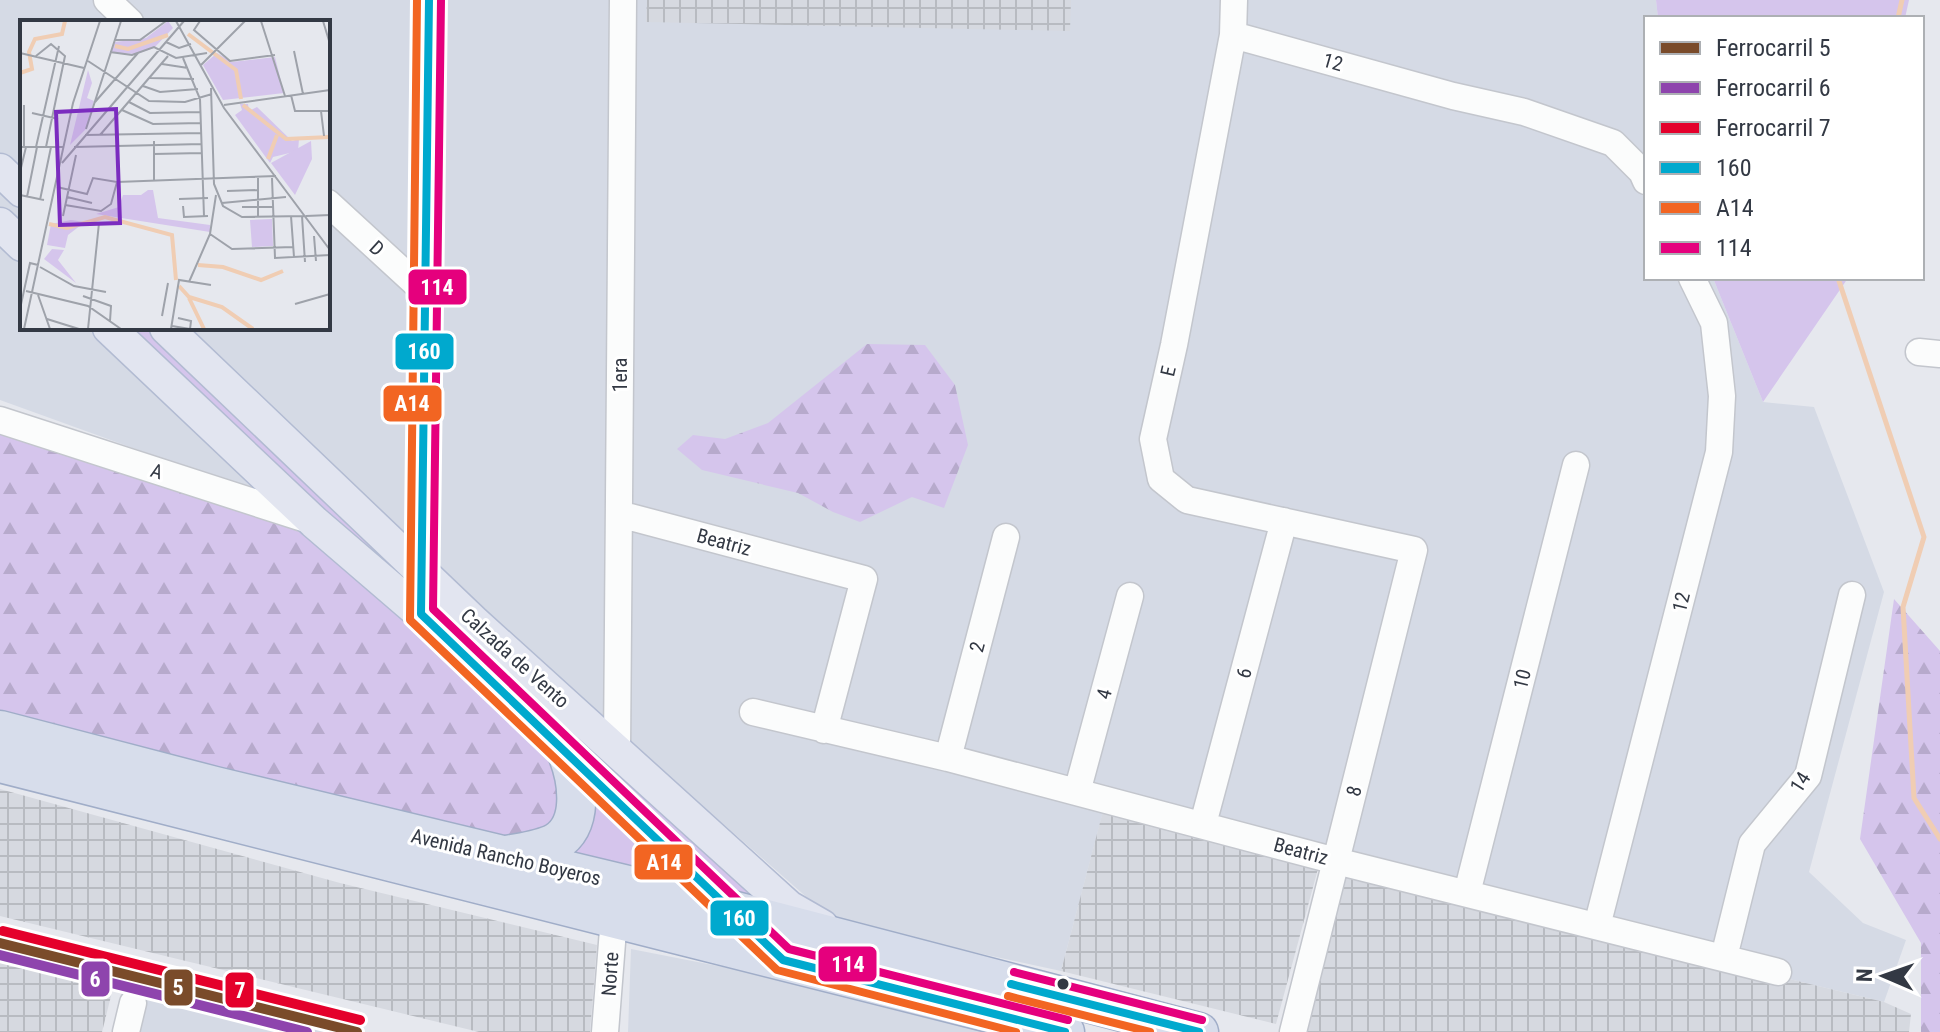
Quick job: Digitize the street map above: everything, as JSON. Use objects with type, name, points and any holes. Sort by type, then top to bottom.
[{"type":"highway","name":"Avenida Rancho Boyeros","points":[[0,730],[500,856],[728,909],[1199,1032]]},
{"type":"highway","points":[[500,856],[557,842],[567,831],[575,815],[577,792],[568,756]]},
{"type":"highway","name":"Avenida Rancho Boyeros","points":[[0,763],[1065,1032]]},
{"type":"highway","points":[[574,873],[601,892],[614,917]]},
{"type":"highway","points":[[728,909],[783,960]]},
{"type":"main road","points":[[0,170],[20,189]]},
{"type":"main road","points":[[0,224],[20,243]]},
{"type":"main road","name":"Calzada de Vento","points":[[111,330],[314,522],[421,614],[463,633],[617,749],[789,907],[825,928],[888,952]]},
{"type":"main road","name":"Calzada de Vento","points":[[168,330],[411,561],[463,633],[568,756],[728,909]]},
{"type":"main road","points":[[371,570],[388,573],[411,561]]},
{"type":"street","points":[[421,614],[411,561],[426,293],[429,0]]},
{"type":"street","name":"1era","points":[[617,749],[623,0]]},
{"type":"street","name":"E","points":[[1234,0],[1233,35],[1153,439],[1161,479],[1187,500],[1414,550]]},
{"type":"street","name":"12","points":[[1233,35],[1453,96],[1524,112],[1613,143],[1644,176]]},
{"type":"street","name":"D","points":[[330,205],[426,293]]},
{"type":"street","name":"12","points":[[1597,926],[1719,452],[1722,396],[1714,323],[1693,280]]},
{"type":"street","name":"A","points":[[0,420],[314,522]]},
{"type":"street","name":"10","points":[[1467,893],[1576,465]]},
{"type":"street","name":"Beatriz","points":[[619,514],[864,579],[824,730]]},
{"type":"street","name":"6","points":[[1203,824],[1284,521]]},
{"type":"street","name":"2","points":[[948,758],[1006,537]]},
{"type":"street","name":"8","points":[[1293,1032],[1414,550]]},
{"type":"street","name":"14","points":[[1724,957],[1752,844],[1808,776],[1852,595]]},
{"type":"street","name":"4","points":[[1077,792],[1130,596]]},
{"type":"street","name":"Beatriz","points":[[753,712],[948,758],[1336,861],[1778,972]]},
{"type":"street","name":"Norte","points":[[605,1032],[614,917]]},
{"type":"street","points":[[126,1032],[133,1003]]},
{"type":"shaded area","points":[[0,0],[1656,0],[1658,16],[1644,16],[1644,280],[1714,280],[1763,402],[1814,407],[1884,592],[1809,872],[1863,923],[1906,940],[1884,1002],[1103,812],[1061,971],[835,922],[407,547],[0,400]]},
{"type":"shaded area","points":[[647,0],[1071,0],[1070,31],[646,22]]},
{"type":"shaded area","points":[[0,789],[340,883],[597,945],[590,1032],[479,1032],[0,916]]},
{"type":"shaded area","points":[[1103,811],[1319,865],[1276,1024],[1061,971]]},
{"type":"shaded area","points":[[1345,871],[1884,1002],[1911,1014],[1909,1032],[1302,1032]]},
{"type":"shaded area","points":[[631,949],[780,978],[992,1032],[628,1032]]},
{"type":"shaded area","points":[[0,959],[113,988],[102,1032],[0,1032]]},
{"type":"shaded area","points":[[127,984],[332,1032],[115,1032]]},
{"type":"green space","points":[[1656,0],[1909,0],[1905,16],[1658,16]]},
{"type":"green space","points":[[1714,280],[1847,280],[1763,402]]},
{"type":"green space","points":[[126,330],[160,330],[389,552],[367,550]]},
{"type":"green space","points":[[867,344],[925,345],[955,385],[968,445],[944,508],[912,497],[860,522],[798,493],[702,470],[677,449],[693,435],[725,439],[768,423]]},
{"type":"green space","points":[[0,420],[314,522],[568,756],[575,815],[519,852],[0,717]]},
{"type":"green space","points":[[1894,599],[1940,651],[1940,1032],[1921,1032],[1921,943],[1860,839]]},
{"type":"green space","points":[[458,623],[755,898],[743,904],[490,666]]},
{"type":"green space","points":[[594,791],[675,874],[563,851]]},
{"type":"waterway","points":[[1898,16],[1902,0]]},
{"type":"waterway","points":[[1839,280],[1924,537],[1903,607],[1914,798],[1940,839]]},
{"type":"rail line","name":"7","points":[[3,931],[360,1020]]},
{"type":"rail line","name":"5","points":[[0,943],[357,1032]]},
{"type":"rail line","name":"6","points":[[0,955],[307,1032]]},
{"type":"transit line","name":"A14","points":[[417,0],[410,620],[777,970],[1016,1032]]},
{"type":"transit line","name":"160","points":[[429,0],[421,614],[783,960],[1065,1032]]},
{"type":"transit line","name":"114","points":[[441,0],[433,609],[789,949],[1068,1020]]},
{"type":"transit line","name":"114","points":[[1014,972],[1202,1020]]},
{"type":"transit line","name":"160","points":[[1011,984],[1199,1032]]},
{"type":"transit line","name":"A14","points":[[1008,996],[1150,1032]]}]
